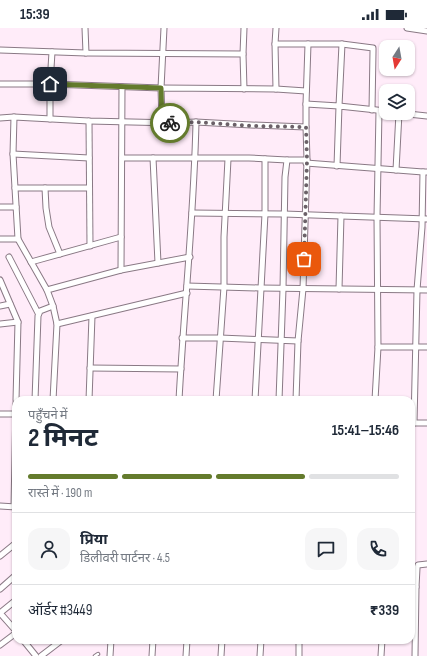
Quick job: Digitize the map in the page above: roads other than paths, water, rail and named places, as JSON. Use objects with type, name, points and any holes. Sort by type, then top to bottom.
[{"type":"street","points":[[85,28],[86,53]]},
{"type":"street","points":[[162,123],[161,88],[164,28]]},
{"type":"street","points":[[244,28],[244,90]]},
{"type":"street","points":[[276,28],[276,89]]},
{"type":"street","points":[[407,28],[427,31]]},
{"type":"street","points":[[275,44],[342,44],[372,48],[374,51],[372,110]]},
{"type":"street","points":[[296,396],[298,341],[303,289],[307,162],[306,91],[308,44]]},
{"type":"street","points":[[337,166],[342,44]]},
{"type":"street","points":[[0,50],[86,53],[243,54]]},
{"type":"street","points":[[50,119],[52,52]]},
{"type":"street","points":[[0,84],[50,84],[244,90],[276,89],[306,91]]},
{"type":"street","points":[[121,270],[122,87]]},
{"type":"street","points":[[306,104],[379,111]]},
{"type":"street","points":[[415,115],[427,116]]},
{"type":"street","points":[[14,117],[13,154],[18,239],[47,290],[53,306],[57,324],[53,396]]},
{"type":"street","points":[[0,118],[14,117],[162,123],[196,122],[251,126],[306,127]]},
{"type":"street","points":[[375,396],[378,347],[377,217],[379,120]]},
{"type":"street","points":[[396,170],[399,120]]},
{"type":"street","points":[[89,121],[90,246]]},
{"type":"street","points":[[179,396],[182,338],[190,257],[196,122]]},
{"type":"street","points":[[13,154],[89,158]]},
{"type":"street","points":[[122,158],[287,160],[337,166],[425,172],[425,219],[417,290],[413,396]]},
{"type":"street","points":[[153,158],[158,263]]},
{"type":"street","points":[[216,396],[224,287],[228,159]]},
{"type":"street","points":[[255,396],[264,214],[265,159]]},
{"type":"street","points":[[279,396],[282,341],[285,177],[287,160]]},
{"type":"street","points":[[15,188],[89,188]]},
{"type":"street","points":[[46,188],[46,208],[49,227],[60,254]]},
{"type":"street","points":[[0,207],[16,207]]},
{"type":"street","points":[[192,213],[305,214],[425,219]]},
{"type":"street","points":[[339,289],[341,216]]},
{"type":"street","points":[[31,262],[121,237]]},
{"type":"street","points":[[0,239],[18,239]]},
{"type":"street","points":[[9,257],[38,313],[35,396]]},
{"type":"street","points":[[47,290],[121,270],[190,257]]},
{"type":"street","points":[[0,280],[18,322],[16,396]]},
{"type":"street","points":[[187,286],[283,289],[427,290]]},
{"type":"street","points":[[57,324],[187,293]]},
{"type":"street","points":[[0,306],[10,304]]},
{"type":"street","points":[[38,313],[53,306]]},
{"type":"street","points":[[89,396],[92,316]]},
{"type":"street","points":[[0,324],[18,322]]},
{"type":"street","points":[[182,338],[298,341]]},
{"type":"street","points":[[378,347],[427,347]]},
{"type":"street","points":[[90,368],[181,369]]},
{"type":"street","points":[[0,414],[12,414]]},
{"type":"street","points":[[415,423],[427,423]]},
{"type":"street","points":[[0,506],[12,507]]},
{"type":"street","points":[[0,556],[12,546]]},
{"type":"street","points":[[415,581],[418,565],[427,564]]},
{"type":"street","points":[[0,589],[12,578]]},
{"type":"street","points":[[12,603],[0,613],[12,627]]},
{"type":"street","points":[[0,645],[12,635]]},
{"type":"street","points":[[26,644],[36,656]]},
{"type":"street","points":[[41,656],[57,644]]},
{"type":"street","points":[[110,656],[111,644]]},
{"type":"street","points":[[152,656],[153,644]]},
{"type":"street","points":[[186,656],[187,644]]},
{"type":"street","points":[[222,644],[222,656]]},
{"type":"street","points":[[260,656],[261,644]]},
{"type":"street","points":[[299,644],[299,656]]},
{"type":"street","points":[[381,656],[382,644]]},
{"type":"street","points":[[415,644],[415,656]]}]
